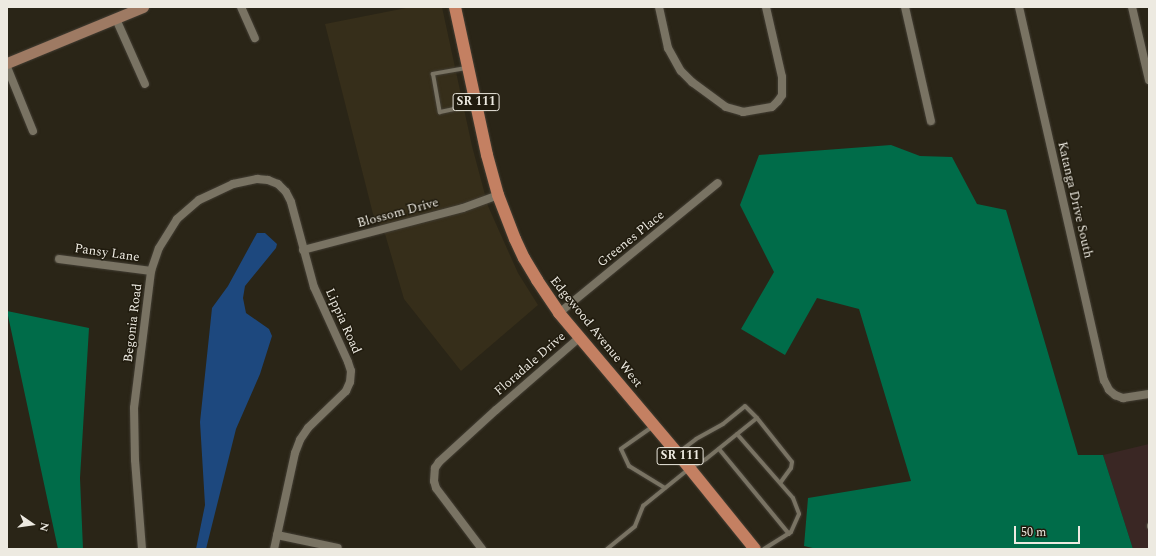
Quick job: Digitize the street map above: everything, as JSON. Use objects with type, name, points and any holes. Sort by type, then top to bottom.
[{"type":"main road","name":"Edgewood Avenue West","points":[[455,7],[487,155],[498,196],[514,239],[524,258],[559,313],[690,468],[755,549]]},
{"type":"street","points":[[7,63],[143,7]]},
{"type":"street","points":[[241,7],[255,38]]},
{"type":"street","points":[[659,7],[668,48],[682,71],[692,82],[726,107],[735,111],[753,112],[772,107],[778,102],[782,95],[782,77],[766,7]]},
{"type":"street","points":[[905,7],[931,121]]},
{"type":"street","name":"Katanga Drive South","points":[[1019,7],[1104,380],[1109,390],[1115,395],[1131,398],[1149,394]]},
{"type":"street","points":[[1132,7],[1149,80]]},
{"type":"street","points":[[116,18],[145,84]]},
{"type":"street","points":[[7,67],[33,131]]},
{"type":"street","name":"Begonia Road","points":[[142,549],[135,460],[134,408],[151,271],[159,248],[177,219],[200,200],[233,184],[257,179],[268,180],[278,184]]},
{"type":"street","name":"Greenes Place","points":[[559,313],[718,183]]},
{"type":"street","name":"Lippia Road","points":[[274,549],[295,452],[300,440],[308,428],[339,400],[346,391],[350,382],[351,371],[314,288],[291,202],[278,184]]},
{"type":"street","name":"Blossom Drive","points":[[303,250],[463,208],[498,196]]},
{"type":"street","name":"Pansy Lane","points":[[59,259],[151,271]]},
{"type":"street","name":"Floradale Drive","points":[[482,549],[436,488],[434,474],[438,462],[580,337]]},
{"type":"street","points":[[277,535],[338,548]]},
{"type":"lane","points":[[468,67],[433,74],[440,112],[476,105]]},
{"type":"lane","points":[[678,454],[696,440],[723,424],[745,406],[757,418],[792,462],[791,468],[781,482]]},
{"type":"lane","points":[[609,548],[635,526],[643,506],[690,468],[706,459],[757,418]]},
{"type":"lane","points":[[654,426],[621,449],[629,466],[665,488]]},
{"type":"lane","points":[[737,434],[781,482],[797,505],[799,514],[796,524],[789,534],[764,549]]},
{"type":"lane","points":[[719,449],[789,534]]},
{"type":"shaded area","points":[[411,7],[442,7],[472,146],[488,206],[518,273],[538,305],[461,371],[404,299],[385,234],[373,214],[325,24]]},
{"type":"shaded area","points":[[1149,444],[1149,549],[1133,549],[1103,455]]},
{"type":"green space","points":[[891,145],[920,156],[952,157],[977,204],[1006,210],[1078,455],[1103,455],[1133,549],[817,549],[804,546],[808,498],[911,481],[859,309],[817,298],[785,355],[741,329],[774,272],[740,205],[759,155]]},
{"type":"green space","points":[[7,311],[89,328],[80,478],[83,549],[58,549]]},
{"type":"water","points":[[257,233],[265,233],[277,244],[276,248],[245,286],[243,298],[246,313],[269,329],[272,336],[260,374],[236,429],[206,549],[196,549],[205,505],[200,422],[212,308],[228,286]]}]
